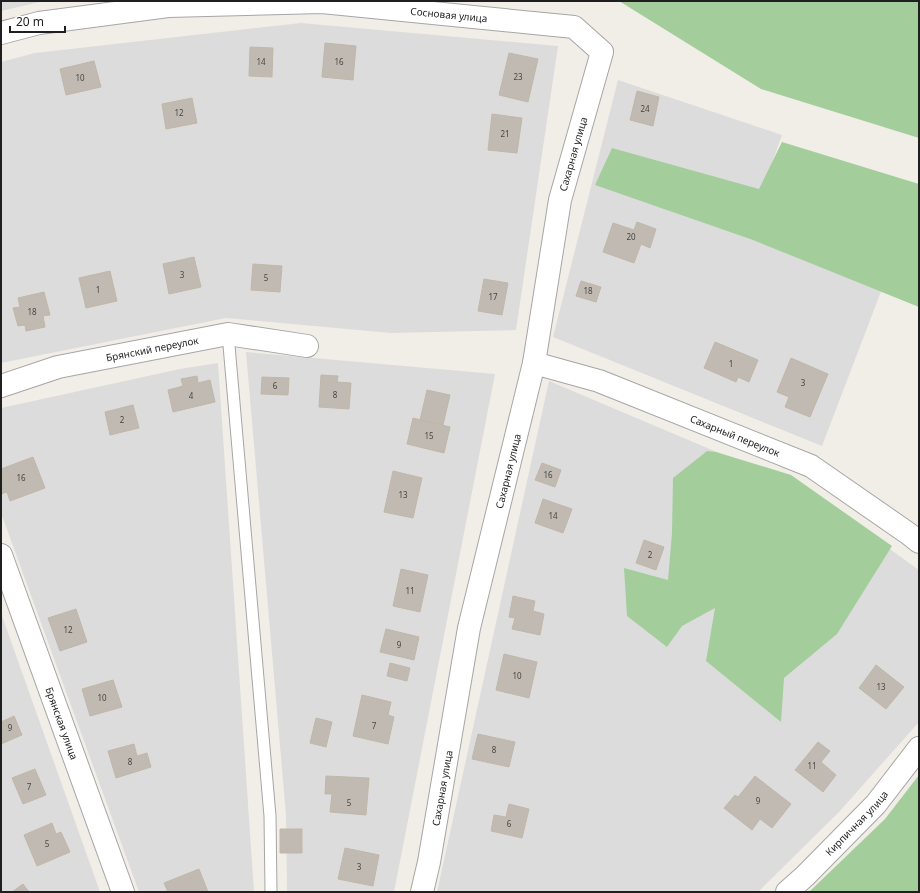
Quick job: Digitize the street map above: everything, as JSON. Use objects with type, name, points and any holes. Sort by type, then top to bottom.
[{"type":"street","name":"Сосновая улица","points":[[1,33],[39,23],[168,6],[322,2],[574,27],[602,52]]},
{"type":"street","name":"Сахарная улица","points":[[422,892],[429,862],[469,628],[534,363],[560,200],[602,52]]},
{"type":"street","name":"Брянский переулок","points":[[1,386],[58,367],[228,334],[307,346]]},
{"type":"street","name":"Сахарный переулок","points":[[534,363],[599,381],[811,466],[919,542]]},
{"type":"street","name":"Брянская улица","points":[[1,555],[122,892]]},
{"type":"street","name":"Кирпичная улица","points":[[787,892],[805,876],[876,804],[919,748]]},
{"type":"lane","points":[[228,334],[270,816],[271,892]]},
{"type":"shaded area","points":[[1,1],[44,1],[1,11]]},
{"type":"shaded area","points":[[301,23],[558,46],[516,330],[391,333],[226,318],[1,363],[1,62],[35,53]]},
{"type":"shaded area","points":[[618,80],[782,135],[747,232],[885,281],[822,446],[553,337]]},
{"type":"shaded area","points":[[246,352],[495,374],[394,892],[287,892],[286,815]]},
{"type":"shaded area","points":[[218,363],[254,892],[139,892],[1,513],[1,408],[180,369]]},
{"type":"shaded area","points":[[549,381],[809,491],[919,570],[919,722],[839,812],[758,892],[437,892]]},
{"type":"shaded area","points":[[1,613],[100,892],[1,892]]},
{"type":"green space","points":[[619,1],[919,1],[919,138],[761,89]]},
{"type":"green space","points":[[782,142],[919,184],[919,307],[753,240],[595,185],[612,148],[759,189]]},
{"type":"green space","points":[[707,451],[716,452],[791,475],[892,546],[837,634],[784,678],[781,722],[706,661],[715,608],[682,626],[667,647],[627,616],[624,568],[668,580],[672,533],[673,478]]},
{"type":"green space","points":[[919,775],[919,892],[811,892],[810,891],[885,819]]},
{"type":"building","points":[[325,43],[356,46],[353,80],[322,77]]},
{"type":"building","points":[[250,47],[273,48],[272,77],[249,76]]},
{"type":"building","points":[[509,53],[538,59],[528,102],[499,95]]},
{"type":"building","points":[[94,61],[101,87],[66,95],[60,69]]},
{"type":"building","points":[[637,91],[659,97],[653,126],[630,120]]},
{"type":"building","points":[[192,98],[197,123],[166,129],[162,104]]},
{"type":"building","points":[[492,114],[522,118],[517,153],[488,150]]},
{"type":"building","points":[[637,222],[656,229],[650,248],[641,244],[634,263],[603,252],[613,223],[634,230]]},
{"type":"building","points":[[194,257],[201,287],[169,294],[163,264]]},
{"type":"building","points":[[253,264],[282,266],[280,292],[251,290]]},
{"type":"building","points":[[110,271],[117,301],[86,308],[79,278]]},
{"type":"building","points":[[484,279],[508,283],[502,315],[478,311]]},
{"type":"building","points":[[581,281],[601,287],[596,302],[576,296]]},
{"type":"building","points":[[44,292],[50,315],[43,316],[45,327],[26,331],[25,325],[18,326],[13,308],[20,307],[18,298]]},
{"type":"building","points":[[715,342],[758,360],[749,382],[738,377],[736,382],[704,368]]},
{"type":"building","points":[[791,358],[828,374],[810,417],[785,407],[789,397],[777,392]]},
{"type":"building","points":[[321,375],[338,376],[337,382],[351,383],[349,409],[319,407]]},
{"type":"building","points":[[197,376],[198,383],[210,380],[215,402],[173,412],[168,390],[183,386],[181,379]]},
{"type":"building","points":[[262,377],[289,378],[288,395],[261,394]]},
{"type":"building","points":[[427,390],[450,395],[443,425],[420,420]]},
{"type":"building","points":[[133,405],[139,428],[110,435],[105,412]]},
{"type":"building","points":[[413,418],[450,427],[444,453],[407,444]]},
{"type":"building","points":[[33,457],[45,488],[10,501],[7,492],[1,494],[1,469]]},
{"type":"building","points":[[542,463],[561,470],[555,487],[535,480]]},
{"type":"building","points":[[393,471],[422,478],[413,518],[384,512]]},
{"type":"building","points":[[543,499],[572,509],[563,533],[535,523]]},
{"type":"building","points":[[644,540],[664,547],[656,570],[636,563]]},
{"type":"building","points":[[401,569],[428,575],[420,612],[393,606]]},
{"type":"building","points":[[513,596],[535,601],[533,611],[544,614],[540,635],[512,629],[515,618],[509,617]]},
{"type":"building","points":[[76,609],[87,642],[60,651],[48,618]]},
{"type":"building","points":[[386,629],[419,637],[414,660],[380,652]]},
{"type":"building","points":[[504,654],[537,662],[529,698],[496,690]]},
{"type":"building","points":[[390,663],[410,668],[407,681],[387,676]]},
{"type":"building","points":[[876,665],[904,687],[886,709],[859,688]]},
{"type":"building","points":[[113,680],[122,707],[90,716],[82,689]]},
{"type":"building","points":[[362,695],[391,702],[388,715],[394,717],[388,744],[353,736]]},
{"type":"building","points":[[14,716],[22,735],[1,744],[1,722]]},
{"type":"building","points":[[316,718],[332,722],[326,747],[310,743]]},
{"type":"building","points":[[478,734],[515,742],[509,767],[472,759]]},
{"type":"building","points":[[818,742],[830,751],[821,762],[836,775],[823,792],[795,770]]},
{"type":"building","points":[[134,744],[137,756],[147,753],[151,767],[116,778],[108,751]]},
{"type":"building","points":[[35,769],[46,795],[23,804],[12,778]]},
{"type":"building","points":[[326,776],[369,778],[366,815],[330,812],[332,794],[325,794]]},
{"type":"building","points":[[755,776],[791,804],[772,828],[760,819],[752,830],[724,808],[735,795],[738,797]]},
{"type":"building","points":[[509,804],[529,809],[522,838],[491,831],[494,815],[506,817]]},
{"type":"building","points":[[52,823],[56,834],[61,832],[70,852],[37,866],[24,835]]},
{"type":"building","points":[[280,829],[302,829],[302,853],[280,853]]},
{"type":"building","points":[[345,848],[379,855],[373,886],[338,879]]},
{"type":"building","points":[[199,869],[208,892],[168,892],[164,883]]},
{"type":"building","points":[[23,884],[29,892],[12,892]]}]
